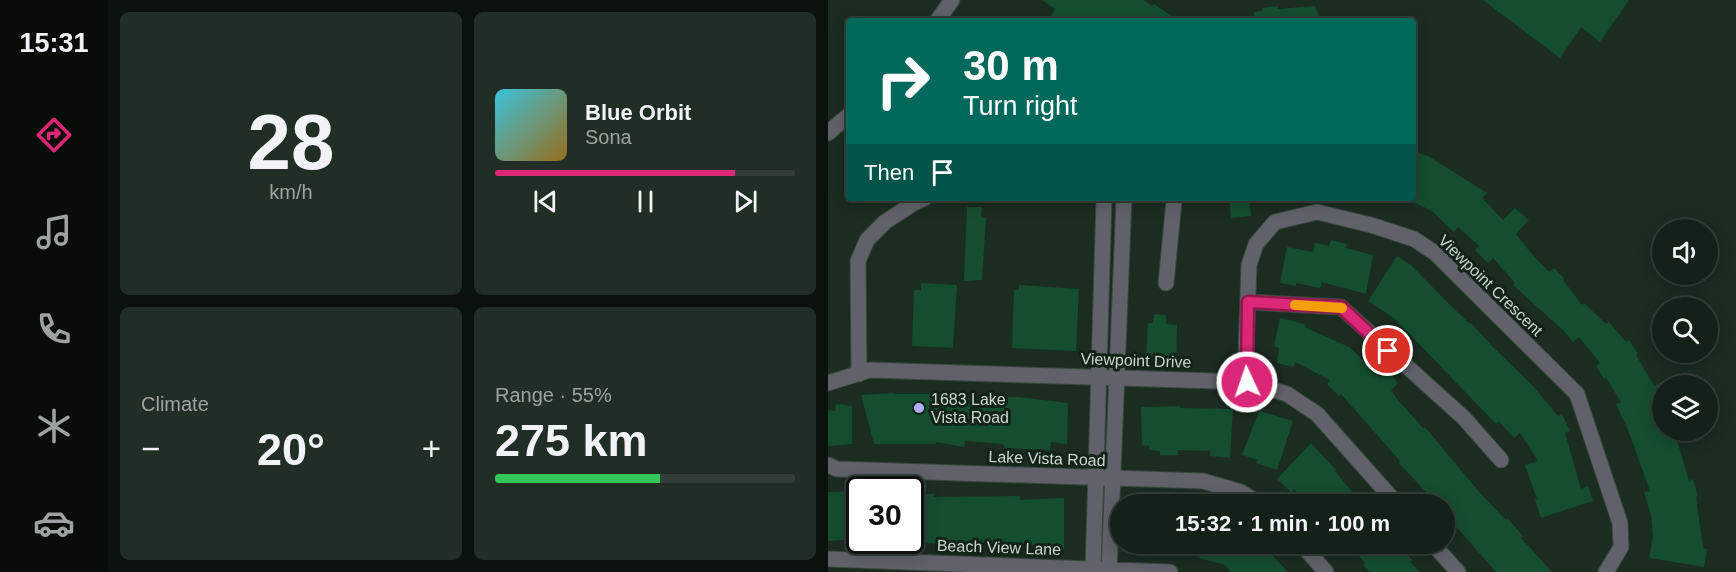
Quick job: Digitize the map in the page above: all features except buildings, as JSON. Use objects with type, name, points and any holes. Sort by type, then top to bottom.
[{"type":"street","points":[[942,18],[952,0]]},
{"type":"street","points":[[828,133],[846,118]]},
{"type":"street","points":[[859,374],[858,261],[867,240],[885,222],[918,201]]},
{"type":"street","points":[[1093,570],[1104,201]]},
{"type":"street","points":[[1109,571],[1124,201]]},
{"type":"street","points":[[1166,283],[1174,201]]},
{"type":"street","name":"Viewpoint Crescent","points":[[1247,382],[1249,265],[1256,244],[1275,222],[1317,212],[1371,225],[1414,239],[1435,253],[1576,394],[1620,523],[1621,547],[1606,572]]},
{"type":"street","points":[[1248,302],[1341,307],[1464,418],[1501,460]]},
{"type":"street","name":"Viewpoint Drive","points":[[828,383],[870,370],[1247,382],[1287,394],[1317,414],[1388,494]]},
{"type":"street","name":"Lake Vista Road","points":[[828,465],[837,469],[1203,481],[1244,494]]},
{"type":"street","points":[[1310,554],[1326,572]]},
{"type":"street","points":[[1442,554],[1458,572]]},
{"type":"street","name":"Beach View Lane","points":[[828,559],[1170,572]]},
{"type":"slow traffic","points":[[1295,305],[1342,308]]},
{"type":"place","name":"1683 Lake Vista Road","points":[[919,408]]},
{"type":"route","points":[[1247,382],[1248,302],[1341,307],[1388,351]]}]
